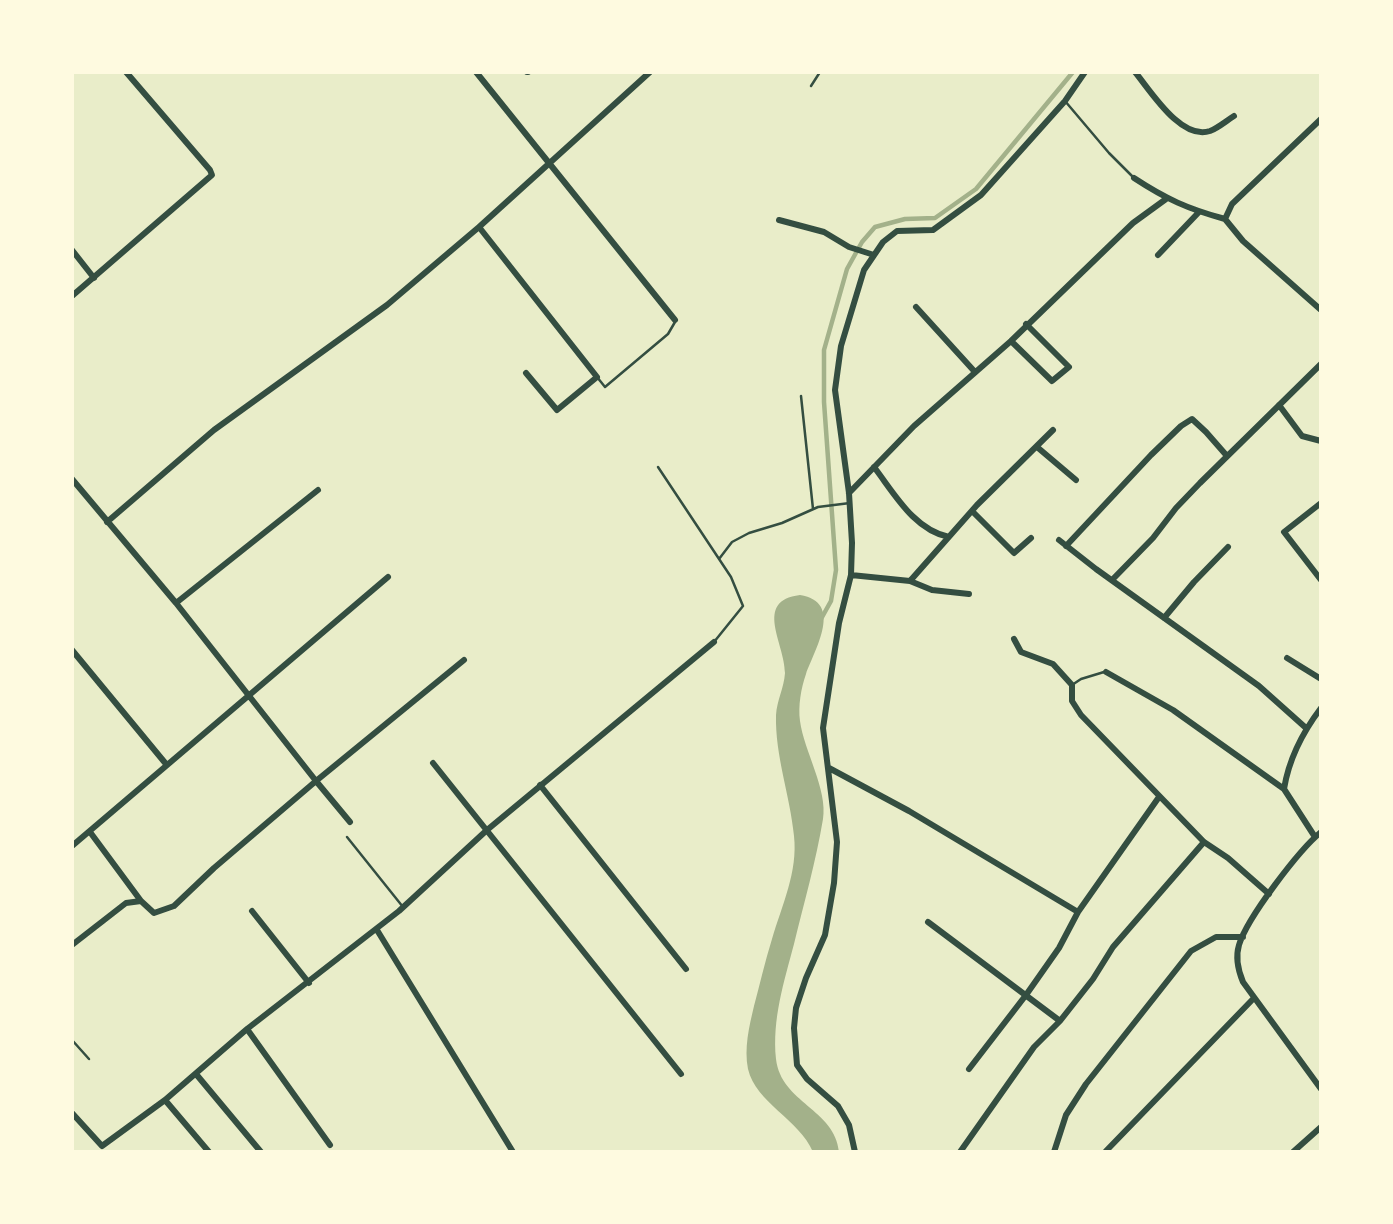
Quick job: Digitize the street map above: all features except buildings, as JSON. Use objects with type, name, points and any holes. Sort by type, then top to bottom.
[{"type":"street","points":[[72,296],[212,175],[126,72]]},
{"type":"street","points":[[476,72],[675,320]]},
{"type":"street","points":[[107,522],[214,430],[387,305],[479,227],[650,72]]},
{"type":"street","points":[[855,1152],[849,1125],[838,1106],[807,1079],[797,1065],[795,1048],[796,1008],[825,935],[834,883],[837,842],[824,728],[839,623],[851,575],[850,503],[835,390],[841,346],[864,270],[883,242],[897,231],[933,230],[981,195],[1065,101],[1085,72]]},
{"type":"street","points":[[1135,72],[1161,105],[1194,132],[1209,131],[1234,116]]},
{"type":"street","points":[[1225,219],[1232,204],[1321,119]]},
{"type":"street","points":[[1134,178],[1166,199],[1225,219],[1243,241],[1321,310]]},
{"type":"street","points":[[849,493],[914,426],[1011,341],[1133,223],[1166,199]]},
{"type":"street","points":[[1158,255],[1199,212]]},
{"type":"street","points":[[779,220],[824,232],[849,247],[874,255]]},
{"type":"street","points":[[479,227],[597,377],[557,410],[526,373]]},
{"type":"street","points":[[72,250],[94,278]]},
{"type":"street","points":[[916,307],[975,372]]},
{"type":"street","points":[[1011,341],[1052,381],[1063,374],[1069,367],[1026,324]]},
{"type":"street","points":[[1112,580],[1153,538],[1176,508],[1321,364]]},
{"type":"street","points":[[1279,405],[1302,436],[1321,440]]},
{"type":"street","points":[[1066,546],[1151,455],[1192,419],[1227,456]]},
{"type":"street","points":[[910,581],[972,511],[1053,430]]},
{"type":"street","points":[[1037,447],[1076,480]]},
{"type":"street","points":[[874,467],[919,523],[929,531],[949,537]]},
{"type":"street","points":[[72,479],[176,603],[350,822]]},
{"type":"street","points":[[176,603],[318,490]]},
{"type":"street","points":[[1321,503],[1284,532],[1321,580]]},
{"type":"street","points":[[972,511],[1014,553],[1031,538]]},
{"type":"street","points":[[1059,540],[1259,686],[1306,728]]},
{"type":"street","points":[[1164,618],[1228,547]]},
{"type":"street","points":[[851,575],[910,581],[932,590],[969,594]]},
{"type":"street","points":[[72,846],[388,577]]},
{"type":"street","points":[[1014,639],[1021,652],[1053,664],[1072,685],[1072,701],[1081,715],[1204,842],[1228,858],[1269,894]]},
{"type":"street","points":[[96,1152],[165,1100],[247,1029],[377,930],[486,830],[714,642]]},
{"type":"street","points":[[72,650],[166,764]]},
{"type":"street","points":[[1287,658],[1321,679]]},
{"type":"street","points":[[90,832],[141,901],[154,913],[174,905],[214,867],[464,660]]},
{"type":"street","points":[[1106,672],[1173,710],[1284,789],[1318,834],[1269,894],[1243,937],[1237,956],[1238,970],[1254,999],[1321,1088]]},
{"type":"street","points":[[1284,789],[1287,770],[1306,728],[1321,708]]},
{"type":"street","points":[[433,764],[681,1074]]},
{"type":"street","points":[[829,768],[908,811],[1078,912]]},
{"type":"street","points":[[540,785],[686,968]]},
{"type":"street","points":[[969,1069],[1059,948],[1078,912],[1159,797]]},
{"type":"street","points":[[960,1152],[1034,1047],[1060,1021],[1114,947],[1204,842]]},
{"type":"street","points":[[72,945],[126,903],[141,901]]},
{"type":"street","points":[[252,911],[309,983]]},
{"type":"street","points":[[928,922],[1060,1021]]},
{"type":"street","points":[[377,930],[513,1152]]},
{"type":"street","points":[[1054,1152],[1066,1115],[1086,1084],[1191,951],[1216,937],[1243,937]]},
{"type":"street","points":[[1106,1151],[1254,999]]},
{"type":"street","points":[[247,1029],[330,1145]]},
{"type":"street","points":[[196,1074],[261,1152]]},
{"type":"street","points":[[165,1100],[209,1152]]},
{"type":"street","points":[[72,1114],[102,1146]]},
{"type":"street","points":[[1293,1152],[1321,1127]]},
{"type":"lane","points":[[811,86],[820,72]]},
{"type":"lane","points":[[1065,101],[1134,178]]},
{"type":"lane","points":[[597,377],[605,387],[668,334],[675,320]]},
{"type":"lane","points":[[801,396],[813,509]]},
{"type":"lane","points":[[658,467],[731,577],[743,606],[714,642]]},
{"type":"lane","points":[[719,559],[737,538],[818,507],[850,503]]},
{"type":"lane","points":[[1072,685],[1081,678],[1106,672]]},
{"type":"lane","points":[[347,837],[403,907]]},
{"type":"lane","points":[[72,1040],[89,1059]]},
{"type":"shaded area","points":[[800,595],[813,599],[821,607],[824,616],[820,640],[803,685],[799,709],[802,733],[819,783],[824,808],[813,866],[780,1001],[776,1059],[787,1086],[828,1126],[835,1137],[839,1152],[813,1152],[807,1140],[760,1092],[753,1081],[747,1061],[752,1014],[794,862],[792,821],[776,730],[776,715],[785,673],[775,614],[778,606],[786,599]]},
{"type":"waterway","points":[[821,619],[831,601],[836,570],[824,402],[824,350],[847,269],[862,242],[875,227],[905,219],[935,218],[976,189],[1073,72]]}]
